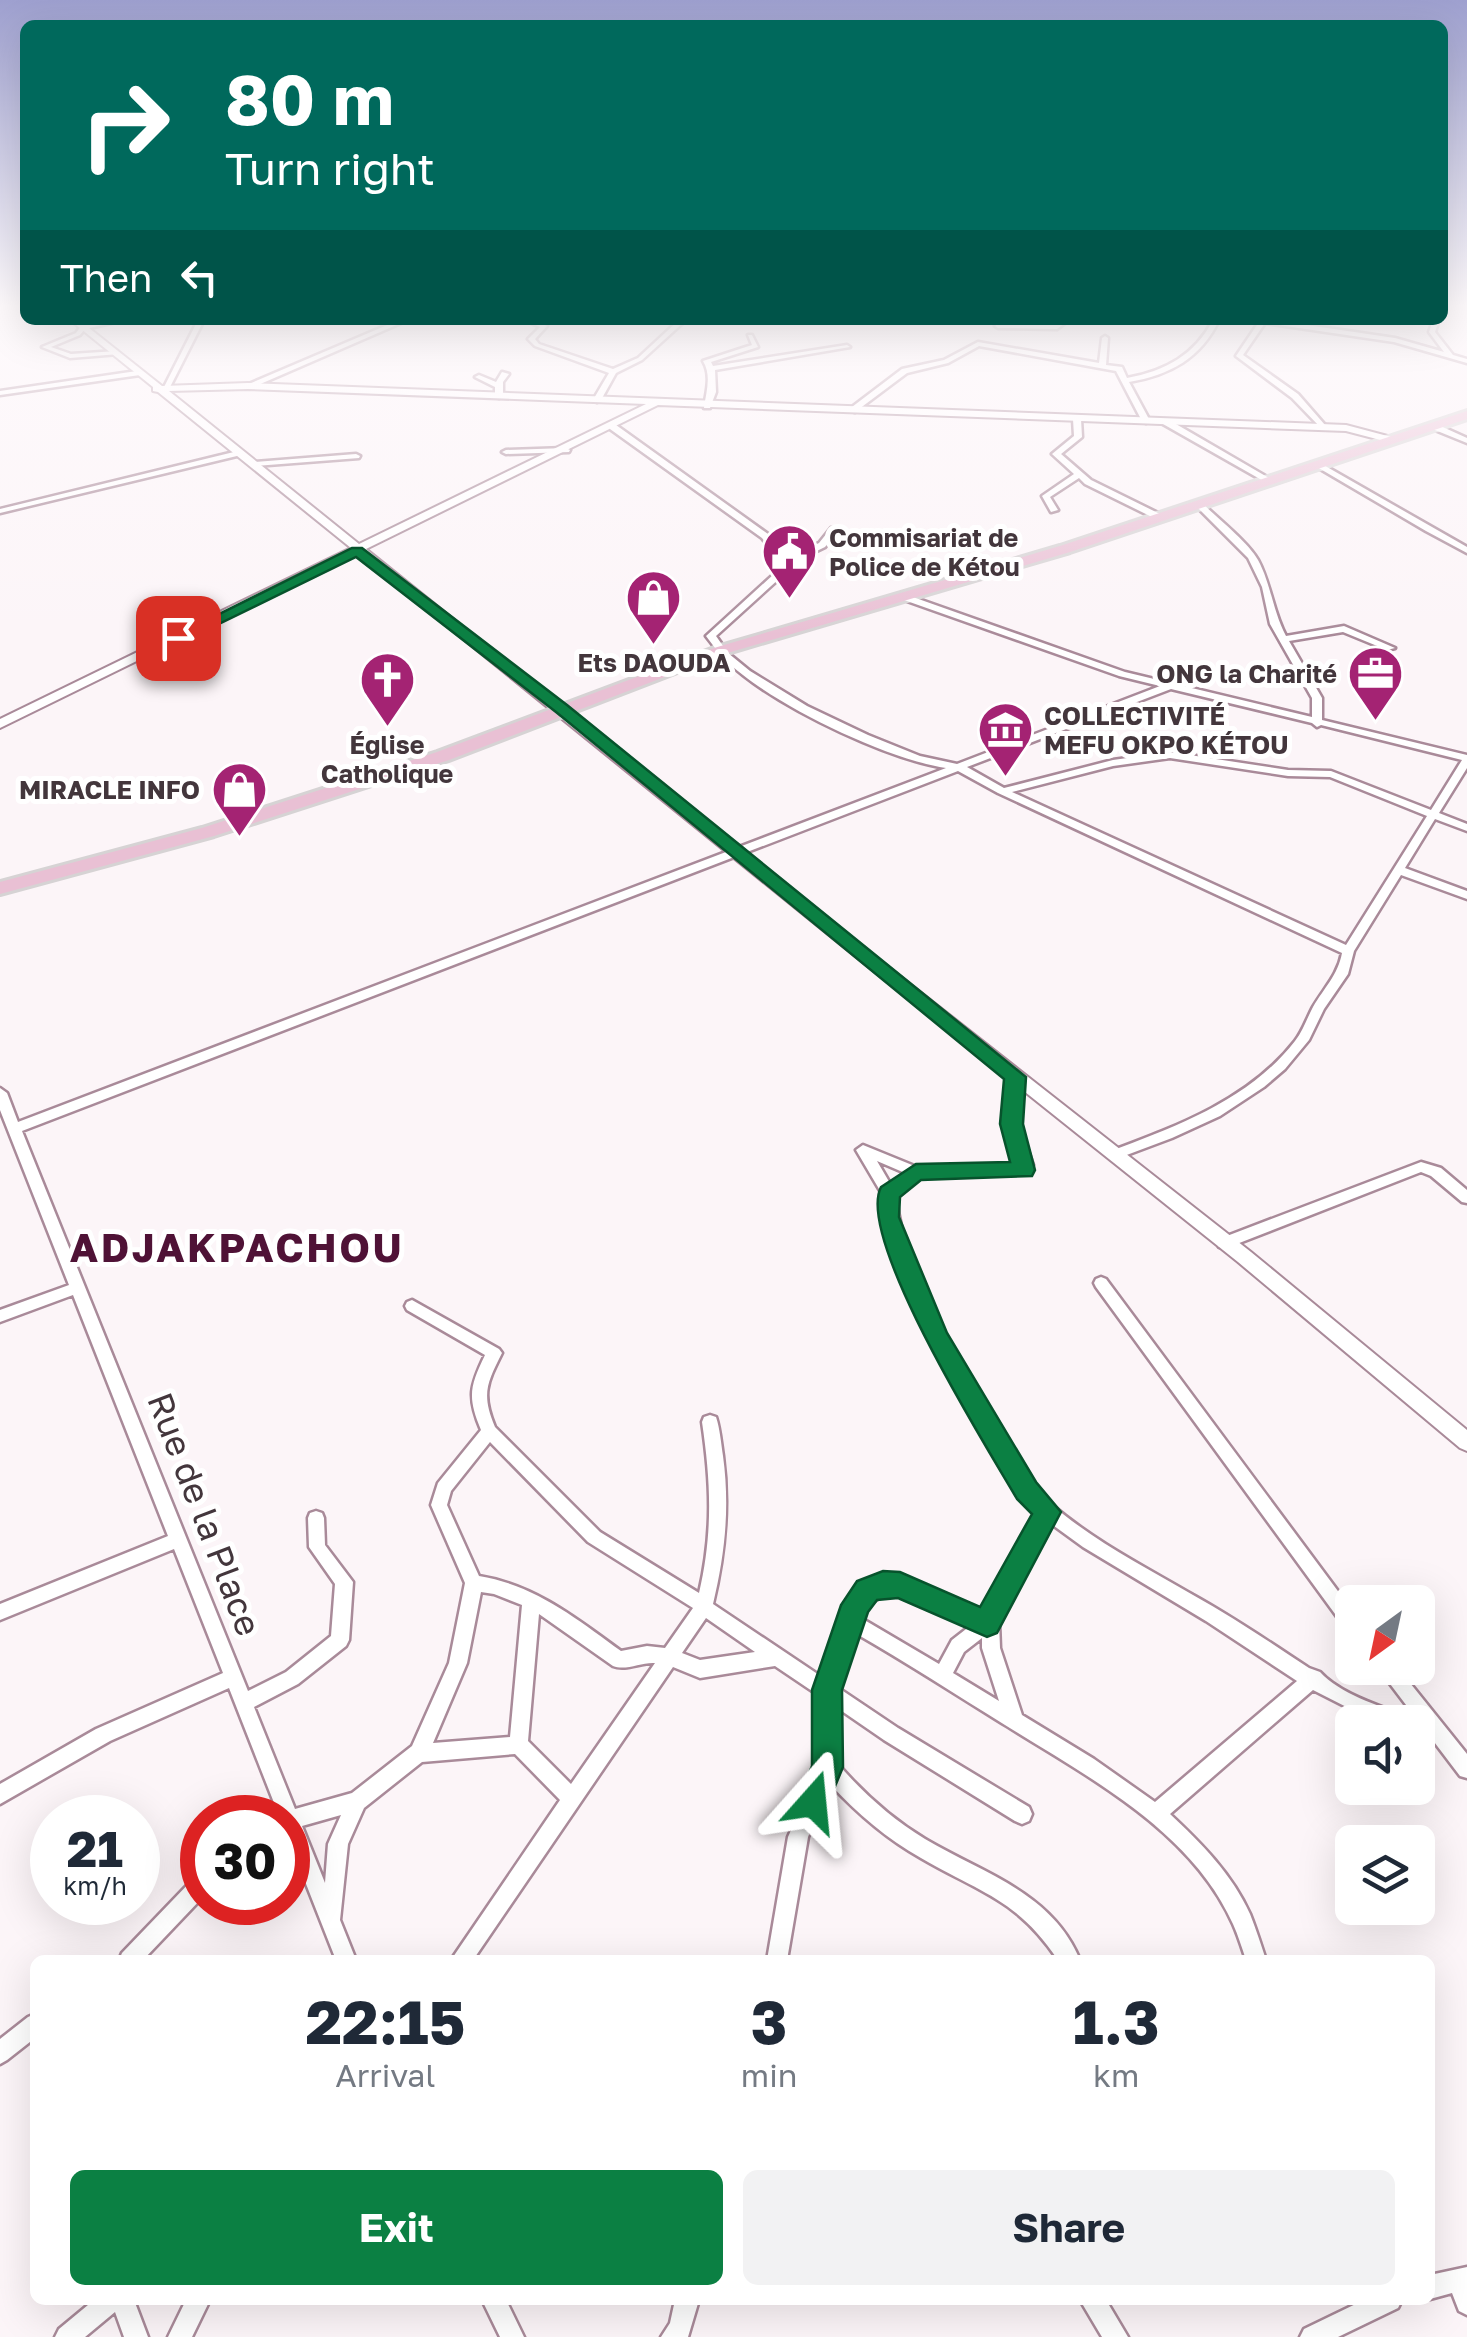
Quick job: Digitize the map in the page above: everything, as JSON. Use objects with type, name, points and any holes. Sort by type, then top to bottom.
[{"type":"main road","points":[[0,888],[208,832],[443,756],[719,651],[906,598],[1461,417]]},
{"type":"street","points":[[194,417],[1116,1154],[1467,1442]]},
{"type":"street","points":[[0,724],[631,417]]},
{"type":"street","points":[[1029,417],[1364,430],[1392,440]]},
{"type":"street","points":[[1143,417],[1146,422]]},
{"type":"street","points":[[1313,417],[1322,428]]},
{"type":"street","points":[[1078,419],[1078,437],[1056,454],[1080,474],[1159,516]]},
{"type":"street","points":[[1166,422],[1270,481]]},
{"type":"street","points":[[1433,426],[1467,441]]},
{"type":"street","points":[[613,427],[765,536],[786,563]]},
{"type":"street","points":[[506,452],[566,450]]},
{"type":"street","points":[[0,511],[238,453]]},
{"type":"street","points":[[255,464],[356,456]]},
{"type":"street","points":[[1320,465],[1368,490],[1394,512],[1467,550]]},
{"type":"street","points":[[1054,510],[1046,496],[1051,488],[1080,474]]},
{"type":"street","points":[[1198,504],[1252,557],[1284,639],[1317,698],[1316,724]]},
{"type":"street","points":[[834,530],[822,545],[786,563],[711,636],[719,651],[749,677],[792,702],[920,760],[959,767],[1002,792],[1348,951]]},
{"type":"street","points":[[906,598],[1167,687],[1467,759],[1402,871],[1348,951],[1340,982],[1323,1001],[1302,1042],[1250,1092],[1211,1118],[1116,1154]]},
{"type":"street","points":[[1284,639],[1344,629],[1390,648]]},
{"type":"street","points":[[15,1128],[1167,687]]},
{"type":"street","points":[[1450,754],[1467,745]]},
{"type":"street","points":[[1002,792],[1113,763],[1170,755],[1288,773],[1331,774],[1467,828]]},
{"type":"street","points":[[920,760],[938,776]]},
{"type":"street","points":[[1402,871],[1467,895]]},
{"type":"street","points":[[1015,1077],[1012,1124],[1024,1170],[916,1172],[863,1150],[889,1194],[888,1217],[936,1336],[1027,1490],[1047,1512],[1314,1678],[1366,1705]]},
{"type":"street","name":"Rue de la Place","points":[[0,1093],[244,1703],[275,1795]]},
{"type":"street","points":[[1224,1243],[1421,1167],[1436,1172],[1467,1198]]},
{"type":"street","points":[[889,1194],[916,1172]]},
{"type":"street","points":[[1100,1283],[1335,1599]]},
{"type":"street","points":[[0,1316],[77,1288]]},
{"type":"street","points":[[412,1306],[494,1353],[479,1383],[481,1412],[489,1431],[594,1537],[1022,1814]]},
{"type":"street","points":[[464,1955],[670,1656],[700,1604],[718,1547],[722,1495],[710,1422]]},
{"type":"street","points":[[332,1926],[338,1844],[357,1801],[419,1752],[458,1663],[474,1582],[439,1505],[444,1488],[489,1431]]},
{"type":"street","points":[[942,1676],[958,1646],[986,1623],[1047,1512]]},
{"type":"street","points":[[244,1703],[292,1678],[340,1640],[344,1582],[318,1547],[316,1518]]},
{"type":"street","points":[[0,1612],[177,1540]]},
{"type":"street","points":[[474,1582],[502,1585],[532,1600],[619,1660],[646,1654],[670,1656],[700,1669],[777,1658]]},
{"type":"street","points":[[778,1955],[798,1837],[828,1767],[827,1690],[850,1621],[867,1591],[883,1584],[900,1585],[986,1623]]},
{"type":"street","points":[[518,1745],[532,1600]]},
{"type":"street","points":[[850,1621],[1077,1757],[1156,1813],[1178,1832],[1233,1902],[1254,1955]]},
{"type":"street","points":[[986,1623],[990,1648],[1014,1720]]},
{"type":"street","points":[[0,1796],[103,1735],[232,1678]]},
{"type":"street","points":[[1156,1813],[1314,1678]]},
{"type":"street","points":[[1400,1685],[1467,1770]]},
{"type":"street","points":[[1435,1734],[1439,1736]]},
{"type":"street","points":[[419,1752],[518,1745],[538,1759],[548,1778],[570,1798]]},
{"type":"street","points":[[828,1767],[850,1793],[895,1830],[983,1877],[1038,1916],[1066,1955]]},
{"type":"street","points":[[310,1809],[357,1801]]},
{"type":"street","name":"Rue de la Place","points":[[310,1877],[344,1955]]},
{"type":"street","points":[[135,1955],[180,1907]]},
{"type":"street","points":[[1,2045],[30,2027]]},
{"type":"street","points":[[68,2337],[106,2305]]},
{"type":"street","points":[[124,2305],[136,2337]]},
{"type":"street","points":[[180,2337],[196,2305]]},
{"type":"street","points":[[496,2305],[512,2337]]},
{"type":"street","points":[[679,2334],[686,2305]]},
{"type":"street","points":[[1095,2305],[1116,2337]]},
{"type":"street","points":[[1312,2337],[1379,2305]]},
{"type":"place","name":"Commisariat de Police de Kétou","points":[[790,600]]},
{"type":"place","name":"Ets DAOUDA","points":[[654,646]]},
{"type":"place","name":"ONG la Charité","points":[[1376,722]]},
{"type":"place","name":"Église Catholique","points":[[387,729]]},
{"type":"place","name":"COLLECTIVITÉ MEFU OKPO KÉTOU","points":[[1005,778]]},
{"type":"place","name":"MIRACLE INFO","points":[[239,838]]},
{"type":"district","name":"ADJAKPACHOU","points":[[237,1247]]},
{"type":"route","points":[[178,638],[357,551],[562,708],[736,854],[1015,1077],[1012,1124],[1026,1165],[1024,1170],[916,1172],[889,1194],[888,1217],[936,1336],[1027,1490],[1047,1512],[987,1624],[900,1585],[883,1584],[867,1591],[856,1605],[827,1690],[828,1767],[813,1802]]}]
